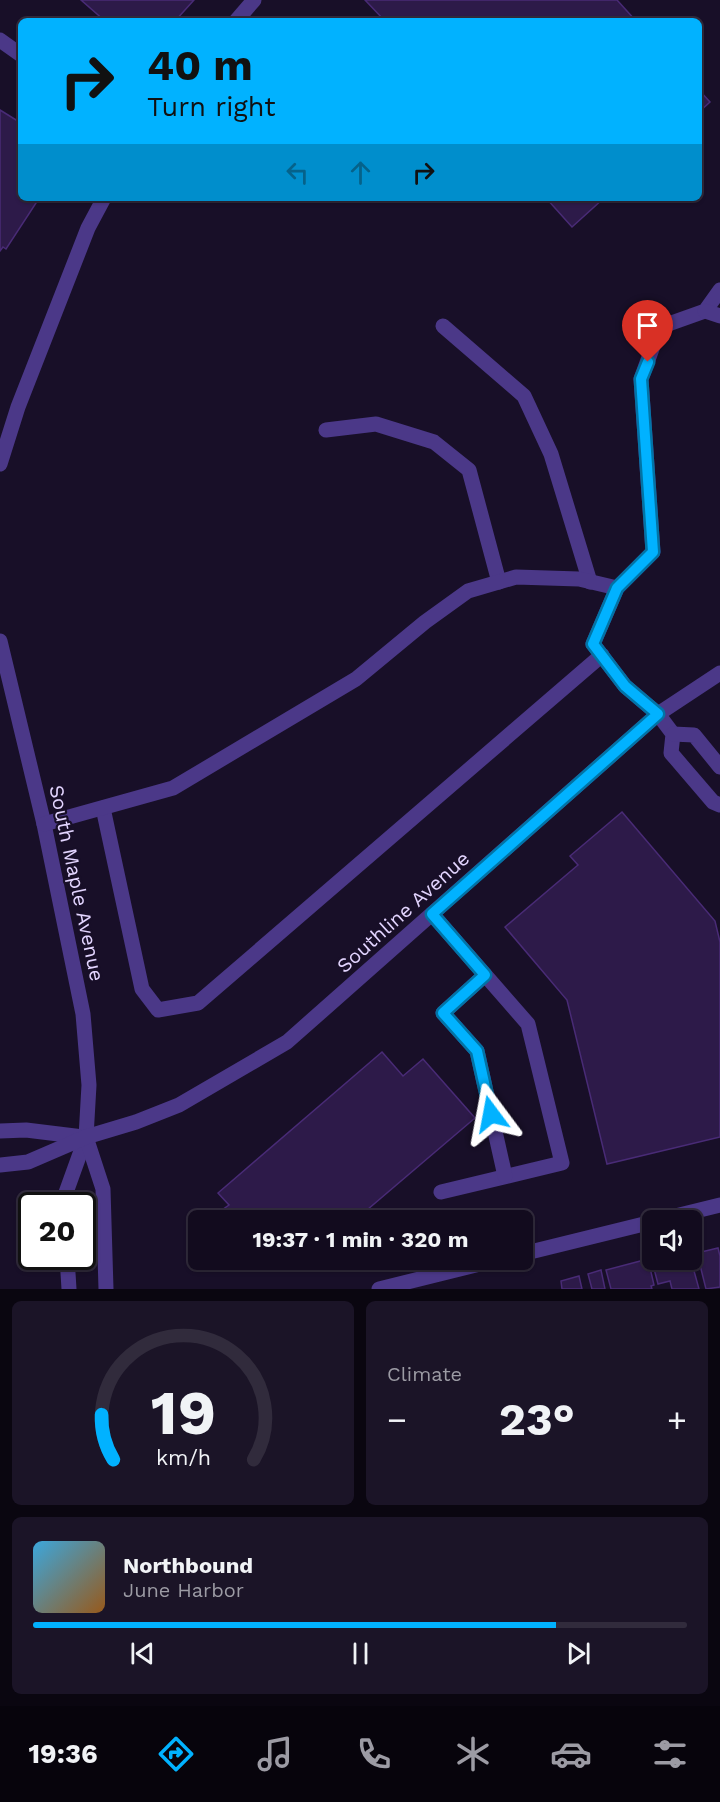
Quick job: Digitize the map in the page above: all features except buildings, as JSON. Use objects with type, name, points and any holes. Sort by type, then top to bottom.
[{"type":"street","points":[[239,18],[254,0]]},
{"type":"street","points":[[0,40],[18,53]]},
{"type":"street","points":[[0,464],[18,407],[88,228],[102,201]]},
{"type":"street","points":[[720,290],[713,313],[660,327],[641,379],[653,552],[617,588],[593,644],[625,686],[658,714],[673,735],[672,753],[713,802],[720,805]]},
{"type":"street","points":[[442,326],[524,396],[551,454],[590,582]]},
{"type":"street","points":[[326,430],[376,424],[434,442],[470,470],[499,582]]},
{"type":"street","points":[[45,824],[173,788],[356,679],[425,622],[468,591],[516,577],[579,579],[617,588]]},
{"type":"street","name":"South Maple Avenue","points":[[0,641],[45,824],[83,1014],[89,1085],[86,1137]]},
{"type":"street","points":[[103,808],[142,988],[158,1010],[198,1002],[602,655]]},
{"type":"street","name":"Southline Avenue","points":[[0,1165],[28,1161],[86,1137],[136,1122],[179,1105],[287,1042],[658,714],[720,673]]},
{"type":"street","points":[[673,735],[694,735],[720,767]]},
{"type":"street","points":[[432,914],[528,1024],[562,1163],[441,1192]]},
{"type":"street","points":[[485,975],[443,1013],[477,1051],[505,1176]]},
{"type":"street","points":[[0,1131],[26,1130],[86,1137]]},
{"type":"street","points":[[66,1192],[86,1137]]},
{"type":"street","points":[[86,1137],[103,1189],[106,1289]]},
{"type":"street","points":[[699,1210],[720,1205]]},
{"type":"street","points":[[533,1251],[642,1224]]},
{"type":"street","points":[[68,1270],[69,1289]]},
{"type":"street","points":[[379,1289],[456,1270]]},
{"type":"route","points":[[491,1114],[477,1051],[443,1013],[485,975],[432,914],[658,714],[625,686],[593,644],[617,588],[653,552],[641,379],[648,362]]}]
